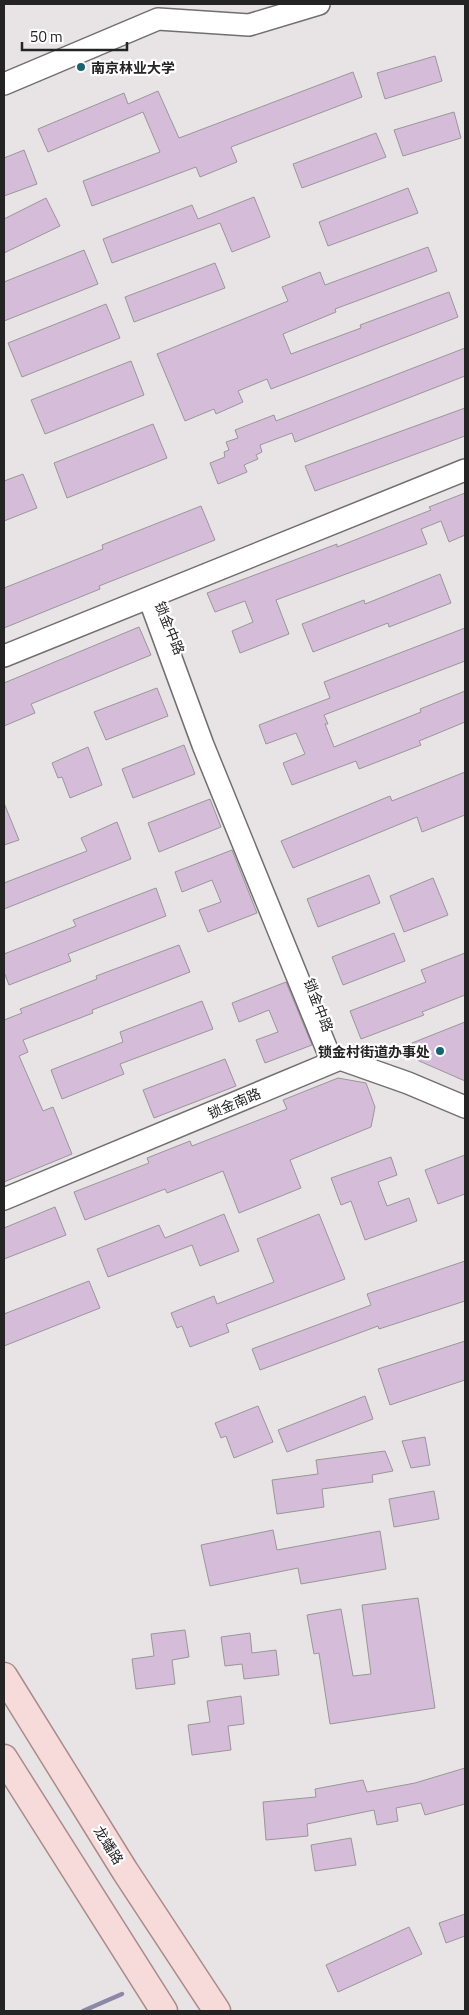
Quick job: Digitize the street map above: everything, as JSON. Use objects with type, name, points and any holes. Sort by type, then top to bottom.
[{"type":"main road","name":"龙蟠路","points":[[4,1676],[125,1871],[217,2011]]},
{"type":"main road","points":[[4,1758],[164,2011]]},
{"type":"street","points":[[4,84],[155,12],[248,25],[319,4]]},
{"type":"street","points":[[4,656],[465,470]]},
{"type":"street","name":"锁金中路","points":[[153,596],[203,745],[330,1057],[340,1059]]},
{"type":"street","points":[[340,1059],[408,1083],[465,1107]]},
{"type":"street","name":"锁金南路","points":[[4,1199],[340,1059]]},
{"type":"building","points":[[435,56],[442,81],[385,99],[377,73]]},
{"type":"building","points":[[353,72],[362,97],[231,147],[237,162],[200,177],[196,167],[92,206],[83,181],[160,152],[143,112],[48,152],[38,129],[124,93],[128,104],[158,91],[179,138]]},
{"type":"building","points":[[454,112],[461,138],[403,156],[394,130]]},
{"type":"building","points":[[376,133],[386,157],[302,188],[293,164]]},
{"type":"building","points":[[24,150],[37,184],[4,196],[4,158]]},
{"type":"building","points":[[408,188],[418,213],[328,246],[319,222]]},
{"type":"building","points":[[254,197],[270,237],[232,252],[220,223],[112,263],[103,239],[192,205],[198,219]]},
{"type":"building","points":[[46,198],[60,226],[4,253],[4,219]]},
{"type":"building","points":[[428,247],[437,271],[335,309],[336,312],[283,334],[291,354],[361,328],[360,325],[449,292],[458,317],[271,389],[267,379],[238,391],[243,402],[216,414],[214,409],[185,421],[157,354],[288,301],[282,287],[320,272],[325,285]]},
{"type":"building","points":[[84,250],[98,284],[4,321],[4,282]]},
{"type":"building","points":[[215,263],[225,288],[134,322],[125,297]]},
{"type":"building","points":[[106,304],[120,338],[22,377],[8,343]]},
{"type":"building","points":[[465,348],[465,376],[295,442],[292,433],[260,445],[262,452],[256,455],[258,459],[244,465],[247,472],[218,484],[210,463],[225,457],[224,452],[229,450],[226,442],[238,438],[235,430],[274,415],[276,421]]},
{"type":"building","points":[[131,361],[144,395],[45,434],[31,400]]},
{"type":"building","points":[[465,408],[465,436],[315,491],[305,466]]},
{"type":"building","points":[[153,424],[167,458],[67,498],[54,463]]},
{"type":"building","points":[[23,474],[37,508],[4,521],[4,481]]},
{"type":"building","points":[[465,493],[465,535],[449,542],[441,521],[421,529],[427,544],[276,600],[289,634],[240,653],[232,631],[253,622],[245,601],[215,612],[207,593],[337,544],[337,547],[431,510],[429,507]]},
{"type":"building","points":[[201,506],[215,540],[99,586],[100,589],[4,628],[4,588],[103,549],[102,545]]},
{"type":"building","points":[[440,574],[451,603],[389,627],[388,623],[313,652],[302,624],[364,600],[365,604]]},
{"type":"building","points":[[139,627],[151,655],[31,704],[35,713],[4,726],[4,683]]},
{"type":"building","points":[[465,628],[465,661],[324,715],[328,724],[325,724],[334,747],[421,712],[420,709],[465,691],[465,722],[419,741],[421,745],[359,769],[356,761],[292,785],[283,763],[305,754],[296,733],[266,744],[259,725],[330,698],[324,682]]},
{"type":"building","points":[[157,688],[168,716],[106,740],[94,712]]},
{"type":"building","points":[[184,745],[195,774],[133,798],[122,769]]},
{"type":"building","points":[[88,747],[102,785],[70,798],[62,777],[58,778],[52,763]]},
{"type":"building","points":[[465,772],[465,815],[422,832],[417,817],[293,868],[281,841],[390,796],[392,801]]},
{"type":"building","points":[[210,799],[221,827],[159,852],[148,823]]},
{"type":"building","points":[[4,803],[19,840],[4,845]]},
{"type":"building","points":[[117,822],[131,859],[4,909],[4,883],[87,851],[81,838]]},
{"type":"building","points":[[232,850],[257,913],[208,932],[199,910],[221,902],[212,880],[182,892],[175,872]]},
{"type":"building","points":[[369,875],[380,903],[318,927],[307,899]]},
{"type":"building","points":[[433,878],[448,915],[404,932],[390,896]]},
{"type":"building","points":[[156,888],[166,916],[68,954],[71,961],[9,985],[4,972],[4,954],[76,926],[73,920]]},
{"type":"building","points":[[394,933],[405,961],[343,985],[332,957]]},
{"type":"building","points":[[179,945],[190,972],[92,1010],[93,1013],[23,1040],[28,1052],[19,1056],[43,1111],[53,1107],[72,1154],[4,1182],[4,1020],[22,1013],[20,1009],[97,979],[96,976]]},
{"type":"building","points":[[465,953],[465,995],[422,1012],[424,1015],[361,1039],[350,1011],[426,982],[421,970]]},
{"type":"building","points":[[286,982],[312,1045],[265,1063],[256,1040],[278,1032],[269,1010],[239,1022],[232,1003]]},
{"type":"building","points":[[202,1001],[213,1029],[120,1064],[124,1074],[62,1099],[51,1070],[123,1042],[120,1032]]},
{"type":"building","name":"锁金村街道办事处","points":[[465,1022],[465,1081],[417,1060],[412,1043]]},
{"type":"building","points":[[225,1059],[236,1086],[154,1118],[143,1090]]},
{"type":"building","points":[[338,1078],[366,1083],[375,1107],[371,1127],[290,1160],[301,1188],[239,1213],[223,1171],[167,1193],[165,1189],[85,1220],[74,1192],[149,1163],[147,1158],[190,1141],[192,1146],[287,1109],[283,1100]]},
{"type":"building","points":[[465,1155],[465,1194],[438,1204],[425,1170]]},
{"type":"building","points":[[391,1157],[397,1175],[378,1182],[387,1206],[409,1198],[417,1221],[365,1240],[351,1201],[341,1205],[331,1178]]},
{"type":"building","points":[[55,1207],[66,1235],[4,1259],[4,1228]]},
{"type":"building","points":[[224,1214],[239,1251],[200,1266],[192,1245],[108,1277],[97,1249],[159,1225],[165,1238]]},
{"type":"building","points":[[319,1214],[345,1279],[226,1324],[229,1332],[190,1347],[182,1326],[177,1328],[171,1313],[214,1296],[217,1304],[274,1282],[257,1239]]},
{"type":"building","points":[[465,1261],[465,1301],[379,1329],[378,1326],[260,1370],[252,1349],[371,1305],[367,1294]]},
{"type":"building","points":[[89,1281],[100,1308],[4,1346],[4,1314]]},
{"type":"building","points":[[465,1341],[465,1380],[390,1405],[378,1369]]},
{"type":"building","points":[[365,1396],[373,1419],[287,1452],[278,1430]]},
{"type":"building","points":[[258,1406],[273,1442],[234,1458],[226,1436],[221,1438],[215,1423]]},
{"type":"building","points":[[425,1437],[430,1465],[411,1468],[402,1441]]},
{"type":"building","points":[[385,1451],[393,1471],[372,1475],[373,1482],[322,1489],[324,1507],[277,1514],[272,1480],[318,1474],[316,1460]]},
{"type":"building","points":[[434,1491],[439,1519],[394,1527],[389,1499]]},
{"type":"building","points":[[273,1530],[277,1550],[380,1531],[386,1569],[301,1584],[298,1568],[210,1586],[201,1545]]},
{"type":"building","points":[[418,1598],[435,1708],[330,1724],[319,1653],[314,1654],[307,1615],[341,1609],[353,1676],[371,1674],[362,1605]]},
{"type":"building","points":[[185,1630],[189,1657],[172,1660],[175,1684],[136,1689],[132,1659],[154,1656],[151,1634]]},
{"type":"building","points":[[250,1633],[252,1653],[276,1650],[279,1675],[244,1679],[242,1664],[225,1666],[221,1637]]},
{"type":"building","points":[[241,1696],[244,1724],[228,1726],[231,1750],[192,1755],[188,1725],[210,1722],[207,1701]]},
{"type":"building","points":[[465,1768],[465,1804],[425,1815],[421,1803],[396,1808],[398,1821],[377,1825],[374,1810],[307,1824],[308,1836],[266,1840],[263,1802],[316,1797],[315,1789],[363,1780],[367,1792],[415,1783]]},
{"type":"building","points":[[351,1838],[356,1865],[315,1871],[311,1845]]},
{"type":"building","points":[[465,1914],[465,1936],[446,1943],[439,1923]]},
{"type":"building","points":[[409,1927],[422,1954],[338,1992],[326,1965]]},
{"type":"waterway","points":[[83,2011],[122,1994]]},
{"type":"place","name":"南京林业大学","points":[[81,67]]},
{"type":"place","name":"锁金村街道办事处","points":[[440,1051]]}]
